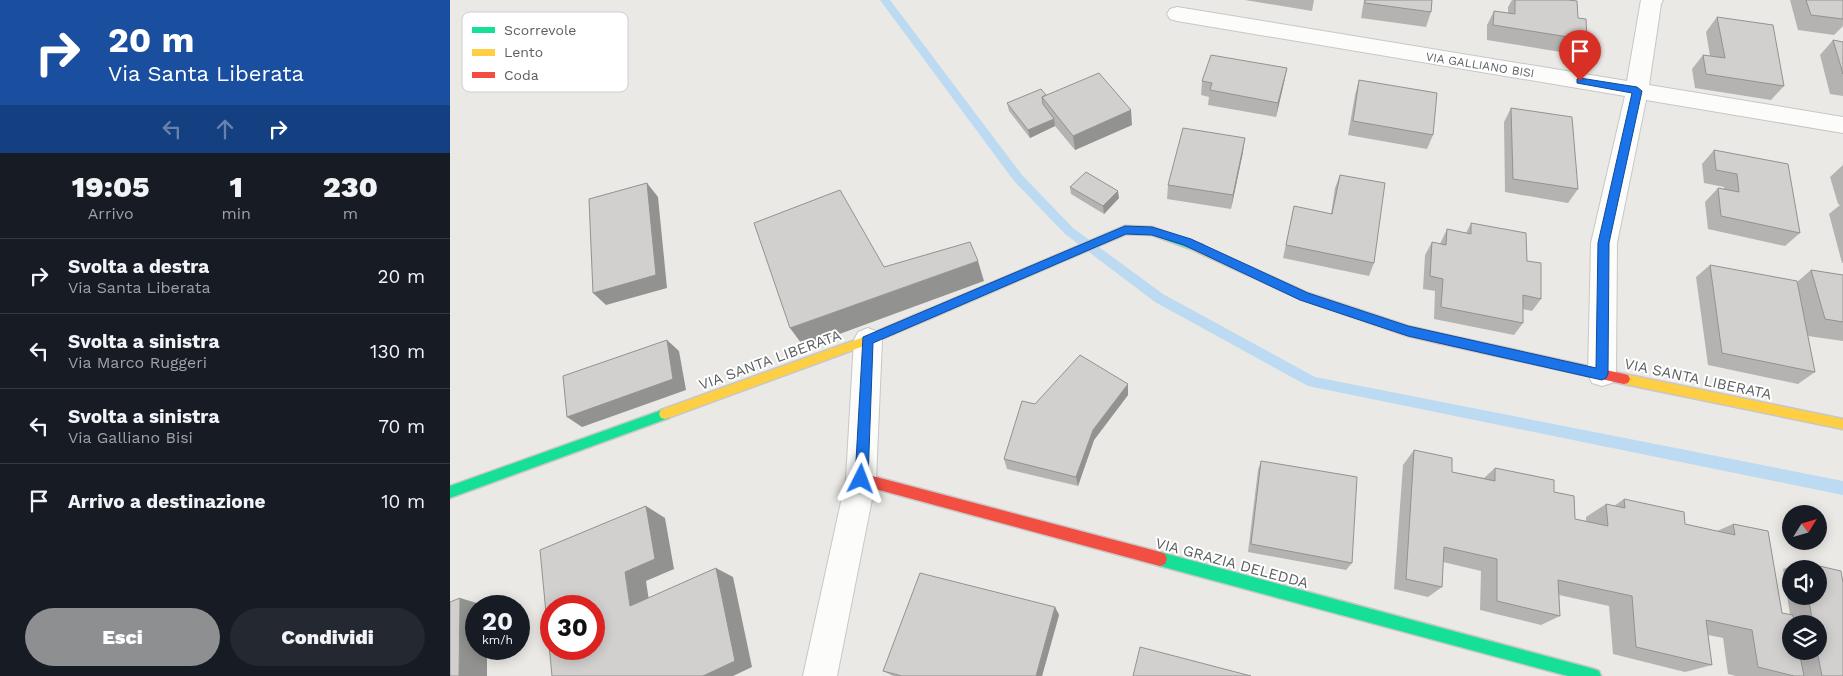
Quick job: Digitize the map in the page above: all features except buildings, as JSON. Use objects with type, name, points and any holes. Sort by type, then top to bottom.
[{"type":"street","points":[[1602,374],[1604,243],[1637,91],[1651,1],[1653,0]]},
{"type":"street","name":"VIA GALLIANO BISI","points":[[1177,14],[1843,125]]},
{"type":"street","name":"VIA SANTA LIBERATA","points":[[450,492],[868,340],[1125,230],[1152,231],[1187,242],[1304,296],[1408,331],[1843,424]]},
{"type":"street","points":[[820,676],[861,479],[868,340]]},
{"type":"street","name":"VIA GRAZIA DELEDDA","points":[[861,479],[1594,676]]},
{"type":"waterway","points":[[885,0],[1018,178],[1069,231],[1159,298],[1313,382],[1843,488]]},
{"type":"traffic: fast","points":[[927,315],[1125,230],[1152,231],[1199,248]]},
{"type":"traffic: fast","points":[[450,492],[665,414]]},
{"type":"traffic: fast","points":[[1160,559],[1594,676]]},
{"type":"traffic: slow","points":[[1199,248],[1304,296],[1408,331],[1438,338]]},
{"type":"traffic: slow","points":[[665,414],[868,340],[927,315]]},
{"type":"traffic: slow","points":[[1624,379],[1843,424]]},
{"type":"traffic: jam","points":[[1438,338],[1624,379]]},
{"type":"traffic: jam","points":[[861,479],[1160,559]]},
{"type":"route","points":[[861,479],[868,340],[1125,230],[1152,231],[1187,242],[1304,296],[1408,331],[1602,374],[1604,243],[1637,91],[1580,81]]}]
